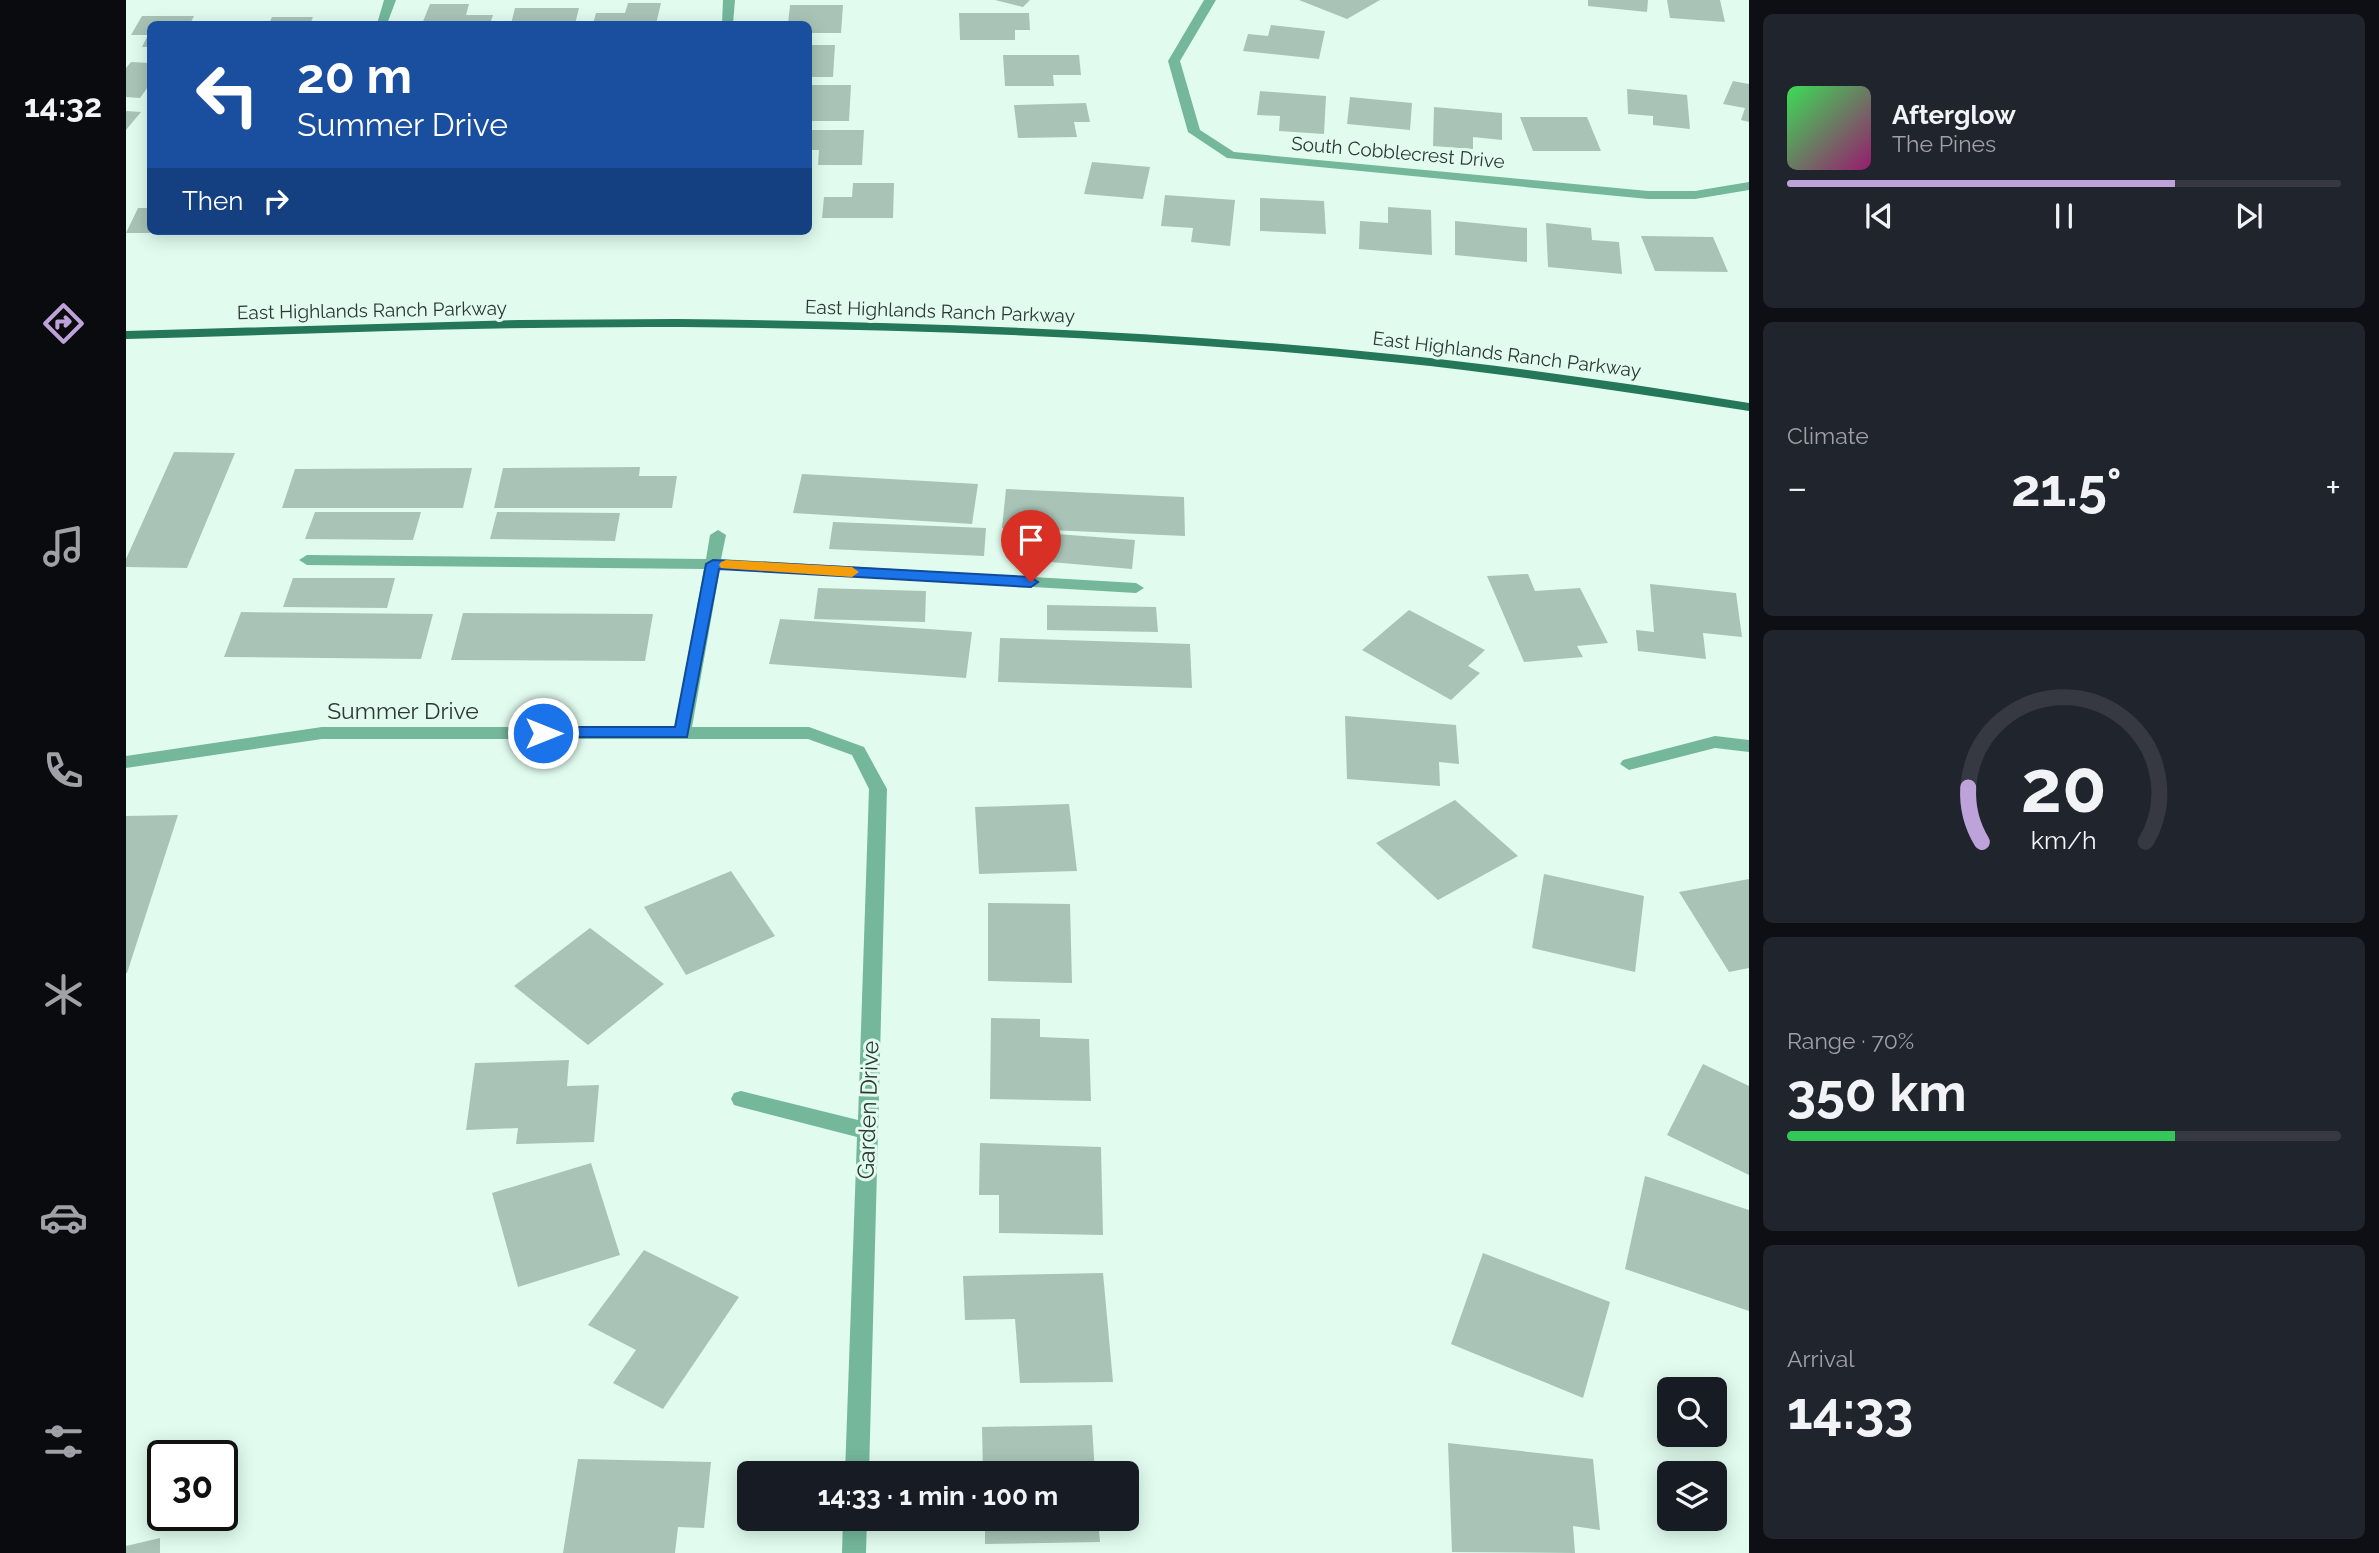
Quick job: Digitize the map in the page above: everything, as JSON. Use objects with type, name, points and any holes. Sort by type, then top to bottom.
[{"type":"main road","name":"East Highlands Ranch Parkway","points":[[126,335],[726,324],[927,328],[1116,337],[1355,355],[1600,384],[1749,407]]},
{"type":"street","points":[[383,21],[390,0]]},
{"type":"street","points":[[728,21],[729,0]]},
{"type":"street","name":"South Cobblecrest Drive","points":[[1210,0],[1174,61],[1194,132],[1231,155],[1648,195],[1695,195],[1749,186]]},
{"type":"street","points":[[682,733],[718,535]]},
{"type":"street","points":[[307,560],[713,564],[1136,588]]},
{"type":"street","name":"Summer Drive","points":[[126,762],[322,733],[809,733],[858,751]]},
{"type":"street","points":[[1629,764],[1715,742],[1749,746]]},
{"type":"street","name":"Garden Drive","points":[[857,1461],[878,789],[858,751]]},
{"type":"street","points":[[741,1099],[868,1131]]},
{"type":"street","points":[[854,1553],[855,1531]]},
{"type":"building","points":[[995,0],[1030,0],[1023,7]]},
{"type":"building","points":[[1299,0],[1380,0],[1347,19]]},
{"type":"building","points":[[1588,0],[1648,0],[1647,12],[1588,6]]},
{"type":"building","points":[[1667,0],[1720,0],[1725,22],[1670,18]]},
{"type":"building","points":[[628,3],[661,3],[657,21],[594,21],[596,13],[625,13]]},
{"type":"building","points":[[430,4],[469,4],[466,15],[493,15],[491,21],[423,21]]},
{"type":"building","points":[[790,5],[843,5],[841,33],[812,33],[812,21],[788,21]]},
{"type":"building","points":[[515,8],[579,8],[576,21],[512,21]]},
{"type":"building","points":[[959,13],[1029,13],[1030,30],[1015,30],[1015,40],[960,40]]},
{"type":"building","points":[[142,16],[194,16],[192,21],[147,21],[147,35],[131,35]]},
{"type":"building","points":[[272,17],[313,17],[311,21],[270,21]]},
{"type":"building","points":[[1271,25],[1325,31],[1319,59],[1243,51],[1248,34],[1268,36]]},
{"type":"building","points":[[812,45],[835,45],[833,77],[812,77]]},
{"type":"building","points":[[1003,55],[1079,55],[1081,75],[1053,75],[1054,86],[1005,86]]},
{"type":"building","points":[[131,62],[147,63],[147,88],[140,98],[126,97],[126,68]]},
{"type":"building","points":[[1733,81],[1749,84],[1749,122],[1741,120],[1745,108],[1723,104]]},
{"type":"building","points":[[812,85],[851,85],[849,121],[812,121]]},
{"type":"building","points":[[1627,89],[1687,95],[1690,129],[1653,125],[1653,116],[1628,114]]},
{"type":"building","points":[[1260,91],[1326,96],[1324,134],[1279,131],[1280,116],[1257,115]]},
{"type":"building","points":[[1350,97],[1412,103],[1410,130],[1347,124]]},
{"type":"building","points":[[1086,103],[1090,122],[1074,122],[1077,137],[1018,138],[1014,105]]},
{"type":"building","points":[[1434,107],[1502,113],[1502,140],[1473,137],[1473,149],[1433,146]]},
{"type":"building","points":[[126,111],[141,112],[126,130]]},
{"type":"building","points":[[1520,117],[1587,117],[1601,151],[1533,151]]},
{"type":"building","points":[[812,130],[864,130],[862,165],[818,165],[819,150],[812,150]]},
{"type":"building","points":[[1092,162],[1150,167],[1143,199],[1084,194]]},
{"type":"building","points":[[853,183],[894,183],[893,218],[822,218],[824,197],[852,197]]},
{"type":"building","points":[[1165,195],[1235,200],[1230,246],[1191,242],[1193,228],[1161,226]]},
{"type":"building","points":[[1260,198],[1324,201],[1326,234],[1260,231]]},
{"type":"building","points":[[1388,207],[1431,210],[1432,255],[1359,249],[1360,221],[1388,223]]},
{"type":"building","points":[[138,208],[147,208],[147,233],[126,233]]},
{"type":"building","points":[[1455,221],[1527,228],[1527,262],[1455,255]]},
{"type":"building","points":[[1546,223],[1591,228],[1592,240],[1619,242],[1622,274],[1548,267]]},
{"type":"building","points":[[1641,236],[1713,237],[1728,272],[1655,271]]},
{"type":"building","points":[[174,452],[235,453],[187,568],[126,567],[126,559]]},
{"type":"building","points":[[640,467],[639,476],[677,476],[672,508],[494,508],[503,468]]},
{"type":"building","points":[[472,468],[463,508],[282,508],[295,469]]},
{"type":"building","points":[[802,474],[978,484],[972,524],[793,513]]},
{"type":"building","points":[[1006,489],[1184,497],[1185,536],[1002,528]]},
{"type":"building","points":[[315,512],[421,512],[413,540],[305,539]]},
{"type":"building","points":[[497,512],[620,513],[615,541],[490,539]]},
{"type":"building","points":[[833,522],[986,528],[984,556],[829,549]]},
{"type":"building","points":[[1031,532],[1135,540],[1132,569],[1027,560]]},
{"type":"building","points":[[1528,574],[1535,591],[1580,588],[1608,643],[1577,646],[1583,657],[1524,662],[1487,576]]},
{"type":"building","points":[[293,578],[395,578],[387,608],[283,607]]},
{"type":"building","points":[[1650,584],[1736,593],[1742,637],[1703,633],[1706,659],[1638,651],[1636,630],[1654,632]]},
{"type":"building","points":[[818,588],[926,591],[925,622],[814,619]]},
{"type":"building","points":[[1047,605],[1156,607],[1158,632],[1047,630]]},
{"type":"building","points":[[1409,610],[1485,650],[1468,666],[1480,673],[1451,700],[1362,650]]},
{"type":"building","points":[[241,612],[433,614],[421,659],[224,657]]},
{"type":"building","points":[[463,613],[653,614],[645,661],[451,660]]},
{"type":"building","points":[[780,619],[972,632],[966,678],[769,664]]},
{"type":"building","points":[[1000,638],[1190,644],[1192,688],[998,682]]},
{"type":"building","points":[[1345,716],[1456,725],[1459,764],[1439,762],[1440,786],[1347,779]]},
{"type":"building","points":[[1455,800],[1518,856],[1438,900],[1376,843]]},
{"type":"building","points":[[1069,804],[1077,871],[979,874],[975,807]]},
{"type":"building","points":[[178,815],[127,973],[126,973],[126,816]]},
{"type":"building","points":[[731,871],[775,936],[686,975],[644,907]]},
{"type":"building","points":[[1544,874],[1644,896],[1635,972],[1532,948]]},
{"type":"building","points":[[1749,879],[1749,968],[1729,972],[1679,892]]},
{"type":"building","points":[[988,903],[1070,904],[1072,983],[988,981]]},
{"type":"building","points":[[590,928],[664,984],[588,1045],[514,986]]},
{"type":"building","points":[[991,1018],[1040,1019],[1040,1037],[1089,1039],[1091,1101],[990,1099]]},
{"type":"building","points":[[569,1060],[567,1086],[599,1085],[594,1142],[516,1144],[518,1128],[466,1130],[475,1063]]},
{"type":"building","points":[[1703,1064],[1749,1086],[1749,1175],[1667,1135]]},
{"type":"building","points":[[980,1143],[1101,1147],[1103,1235],[999,1233],[999,1195],[979,1195]]},
{"type":"building","points":[[591,1163],[620,1255],[518,1287],[492,1193]]},
{"type":"building","points":[[1645,1176],[1749,1210],[1749,1311],[1625,1269]]},
{"type":"building","points":[[644,1250],[739,1297],[663,1409],[613,1383],[636,1350],[588,1325]]},
{"type":"building","points":[[1483,1253],[1610,1302],[1583,1398],[1451,1344]]},
{"type":"building","points":[[1103,1273],[1113,1382],[1020,1383],[1015,1319],[965,1320],[963,1276]]},
{"type":"building","points":[[1092,1425],[1094,1461],[983,1461],[982,1427]]},
{"type":"building","points":[[1448,1443],[1593,1459],[1600,1530],[1573,1526],[1575,1553],[1452,1552]]},
{"type":"building","points":[[578,1459],[711,1462],[704,1528],[678,1527],[675,1553],[563,1553]]},
{"type":"building","points":[[985,1531],[1099,1531],[1100,1542],[985,1544]]},
{"type":"building","points":[[160,1538],[160,1553],[126,1553],[126,1546]]},
{"type":"slow traffic","points":[[726,565],[852,572]]},
{"type":"route","points":[[543,733],[682,733],[713,564],[1031,582]]}]
